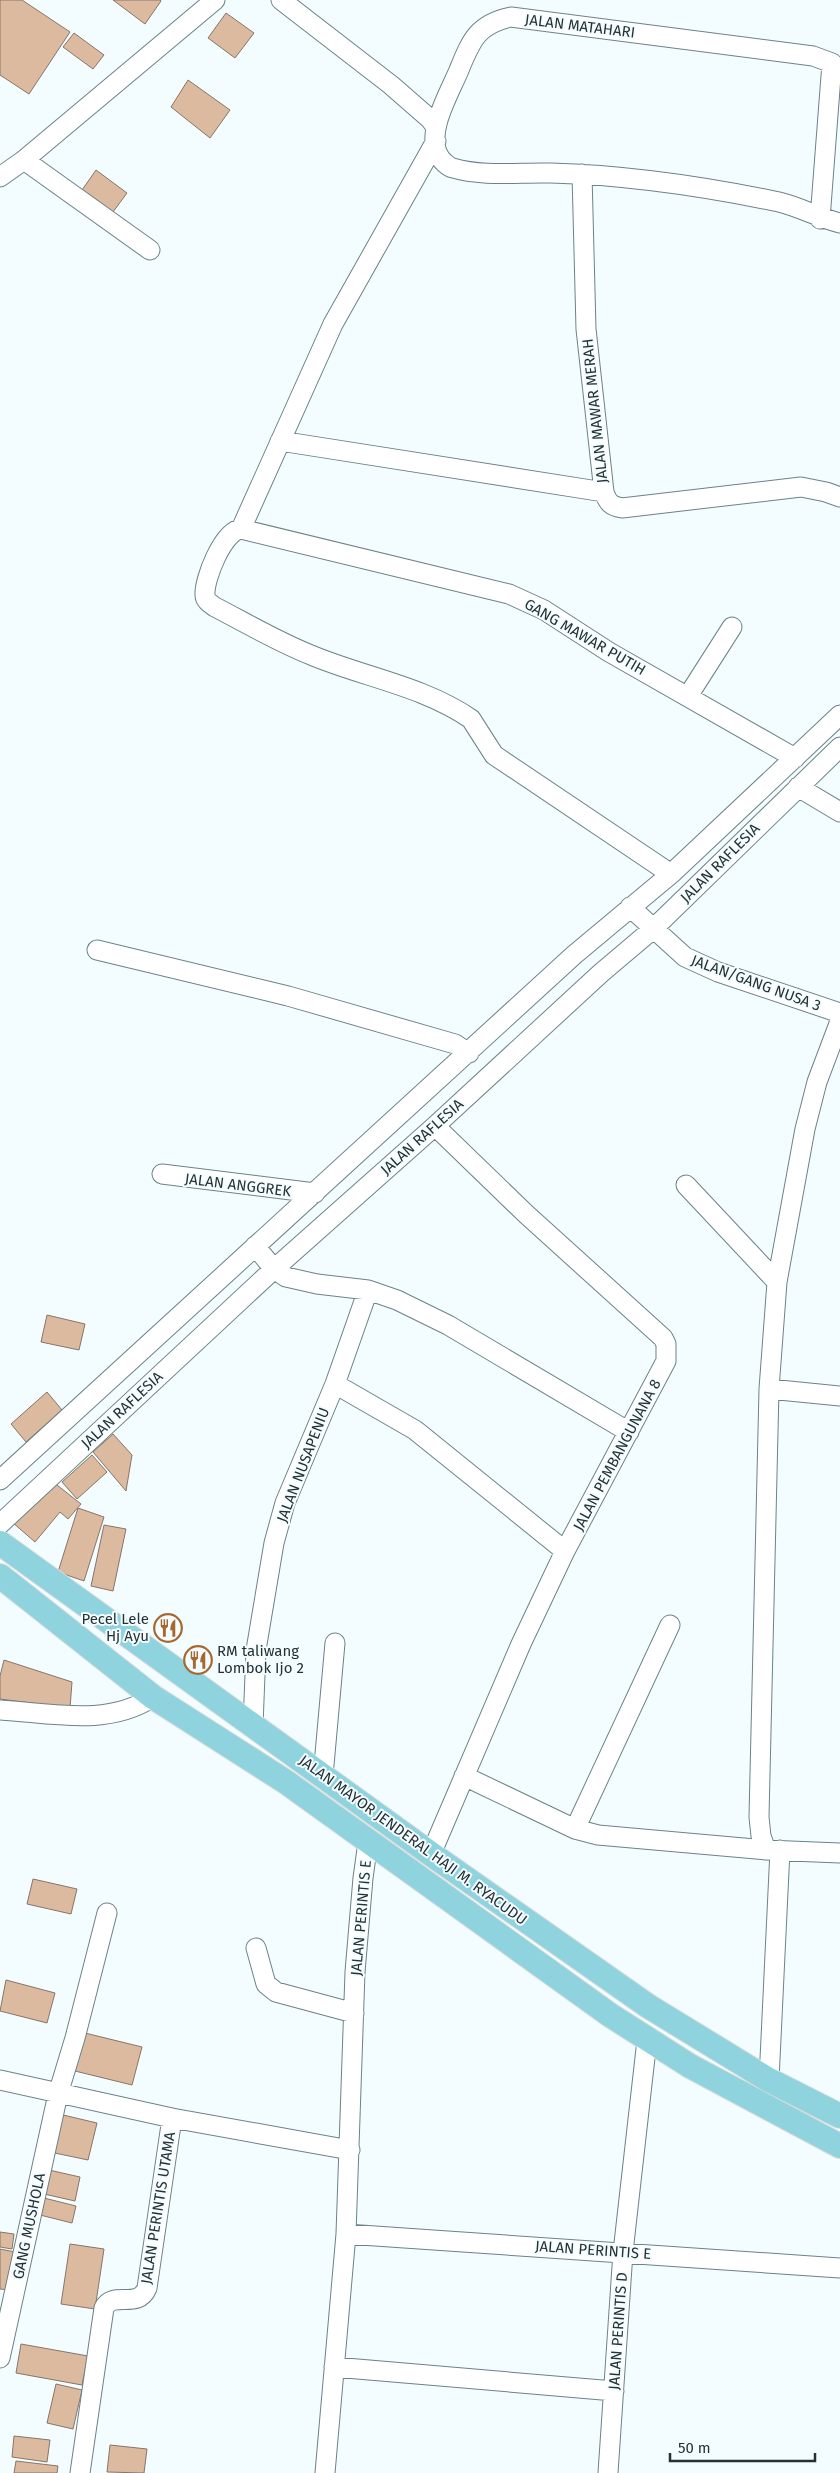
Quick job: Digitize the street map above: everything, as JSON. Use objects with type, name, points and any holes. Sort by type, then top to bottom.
[{"type":"main road","name":"JALAN MAYOR JENDERAL HAJI M. RYACUDU","points":[[0,1543],[431,1854],[648,2006],[769,2080],[840,2116]]},
{"type":"main road","name":"JALAN MAYOR JENDERAL HAJI M. RYACUDU","points":[[0,1576],[153,1698],[286,1782],[646,2040],[840,2146]]},
{"type":"main road","points":[[257,1728],[268,1745],[301,1770],[299,1780],[286,1782]]},
{"type":"main road","points":[[323,1776],[314,1782],[312,1791],[347,1818],[363,1838]]},
{"type":"street","points":[[0,177],[24,160],[215,0]]},
{"type":"street","points":[[281,0],[430,119],[435,134],[438,155],[450,167],[486,172],[582,174],[658,182],[782,203],[820,218],[840,223]]},
{"type":"street","name":"JALAN MATAHARI","points":[[241,529],[333,324],[435,134],[470,44],[481,29],[495,20],[511,17],[739,44],[813,56],[836,64],[820,218]]},
{"type":"street","points":[[24,160],[150,250]]},
{"type":"street","name":"JALAN MAWAR MERAH","points":[[582,174],[586,329],[604,492],[612,506],[622,508],[801,487],[840,497]]},
{"type":"street","points":[[280,441],[604,492]]},
{"type":"street","points":[[241,529],[234,532],[222,543],[210,571],[205,595],[206,600],[215,607],[310,655],[432,698],[465,715],[471,719],[494,755],[671,874]]},
{"type":"street","name":"GANG MAWAR PUTIH","points":[[241,529],[509,594],[532,603],[609,652],[795,758]]},
{"type":"street","points":[[688,696],[732,628]]},
{"type":"street","name":"JALAN RAFLESIA","points":[[0,1524],[272,1267],[435,1126],[651,927],[760,808],[795,758],[840,715]]},
{"type":"street","name":"JALAN RAFLESIA","points":[[0,1480],[469,1053],[632,908],[671,874],[760,808],[798,787],[840,747]]},
{"type":"street","points":[[798,787],[840,812]]},
{"type":"street","name":"JALAN/GANG NUSA 3","points":[[632,908],[685,957],[718,972],[840,1013]]},
{"type":"street","points":[[98,950],[298,998],[455,1044],[469,1053]]},
{"type":"street","points":[[769,2080],[773,1850],[761,1836],[759,1817],[769,1389],[777,1282],[805,1129],[817,1082],[840,1021]]},
{"type":"street","name":"JALAN PEMBANGUNANA 8","points":[[431,1854],[565,1551],[666,1361],[666,1344],[663,1338],[526,1214],[435,1126]]},
{"type":"street","name":"JALAN ANGGREK","points":[[162,1174],[315,1194]]},
{"type":"street","points":[[686,1185],[777,1282]]},
{"type":"street","points":[[257,1248],[272,1267],[286,1277],[317,1284],[368,1290],[397,1300],[448,1325],[628,1432]]},
{"type":"street","name":"JALAN NUSAPENIU","points":[[257,1728],[256,1650],[274,1543],[285,1503],[335,1384],[368,1290]]},
{"type":"street","points":[[335,1384],[415,1430],[565,1551]]},
{"type":"street","points":[[769,1389],[840,1396]]},
{"type":"street","points":[[575,1829],[670,1625]]},
{"type":"street","points":[[323,1776],[335,1643]]},
{"type":"street","points":[[0,1710],[101,1717],[132,1710],[153,1698]]},
{"type":"street","points":[[464,1776],[575,1829],[606,1836],[773,1850],[840,1853]]},
{"type":"street","name":"JALAN PERINTIS E","points":[[325,2473],[346,2234],[363,1838]]},
{"type":"street","name":"GANG MUSHOLA","points":[[0,2358],[58,2094],[75,2038],[107,1913]]},
{"type":"street","points":[[256,1948],[266,1984],[276,1992],[354,2013]]},
{"type":"street","name":"JALAN PERINTIS D","points":[[608,2473],[623,2252],[646,2040]]},
{"type":"street","points":[[0,2080],[172,2118],[350,2150]]},
{"type":"street","name":"JALAN PERINTIS UTAMA","points":[[80,2473],[106,2302],[114,2299],[138,2299],[147,2288],[172,2118]]},
{"type":"street","name":"JALAN PERINTIS E","points":[[346,2234],[840,2268]]},
{"type":"street","points":[[334,2367],[614,2391]]},
{"type":"building","points":[[0,0],[22,0],[70,32],[29,94],[0,75]]},
{"type":"building","points":[[113,0],[160,0],[161,1],[145,24]]},
{"type":"building","points":[[226,13],[254,33],[235,58],[208,38]]},
{"type":"building","points":[[74,33],[104,55],[93,69],[63,47]]},
{"type":"building","points":[[188,80],[230,110],[210,138],[171,107]]},
{"type":"building","points":[[96,170],[127,193],[113,212],[82,190]]},
{"type":"building","points":[[47,1315],[85,1324],[79,1350],[41,1342]]},
{"type":"building","points":[[47,1392],[62,1410],[26,1442],[11,1424]]},
{"type":"building","points":[[113,1434],[132,1455],[126,1491],[93,1452]]},
{"type":"building","points":[[92,1455],[107,1472],[77,1499],[62,1482]]},
{"type":"building","points":[[52,1481],[81,1504],[68,1519],[60,1512],[35,1542],[12,1522]]},
{"type":"building","points":[[78,1508],[104,1517],[84,1581],[58,1572]]},
{"type":"building","points":[[104,1525],[126,1529],[113,1591],[91,1586]]},
{"type":"building","points":[[4,1660],[72,1682],[70,1708],[0,1699],[0,1676]]},
{"type":"building","points":[[33,1879],[77,1889],[71,1914],[27,1904]]},
{"type":"building","points":[[6,1980],[55,1993],[47,2023],[0,2011]]},
{"type":"building","points":[[85,2033],[142,2047],[132,2085],[75,2071]]},
{"type":"building","points":[[59,2114],[97,2123],[88,2160],[50,2152]]},
{"type":"building","points":[[49,2170],[80,2177],[75,2201],[44,2194]]},
{"type":"building","points":[[44,2198],[76,2206],[72,2223],[40,2215]]},
{"type":"building","points":[[0,2232],[14,2234],[12,2249],[0,2247]]},
{"type":"building","points":[[70,2244],[104,2249],[95,2309],[61,2304]]},
{"type":"building","points":[[0,2249],[15,2252],[10,2290],[0,2289]]},
{"type":"building","points":[[21,2344],[88,2356],[82,2385],[16,2373]]},
{"type":"building","points":[[56,2384],[82,2390],[73,2429],[47,2423]]},
{"type":"building","points":[[14,2436],[50,2440],[47,2462],[12,2457]]},
{"type":"building","points":[[110,2445],[147,2449],[144,2473],[107,2472]]},
{"type":"building","points":[[16,2461],[58,2466],[57,2473],[14,2473]]},
{"type":"place","name":"Pecel Lele Hj Ayu","points":[[168,1628]]},
{"type":"place","name":"RM taliwang Lombok Ijo 2","points":[[198,1660]]}]
